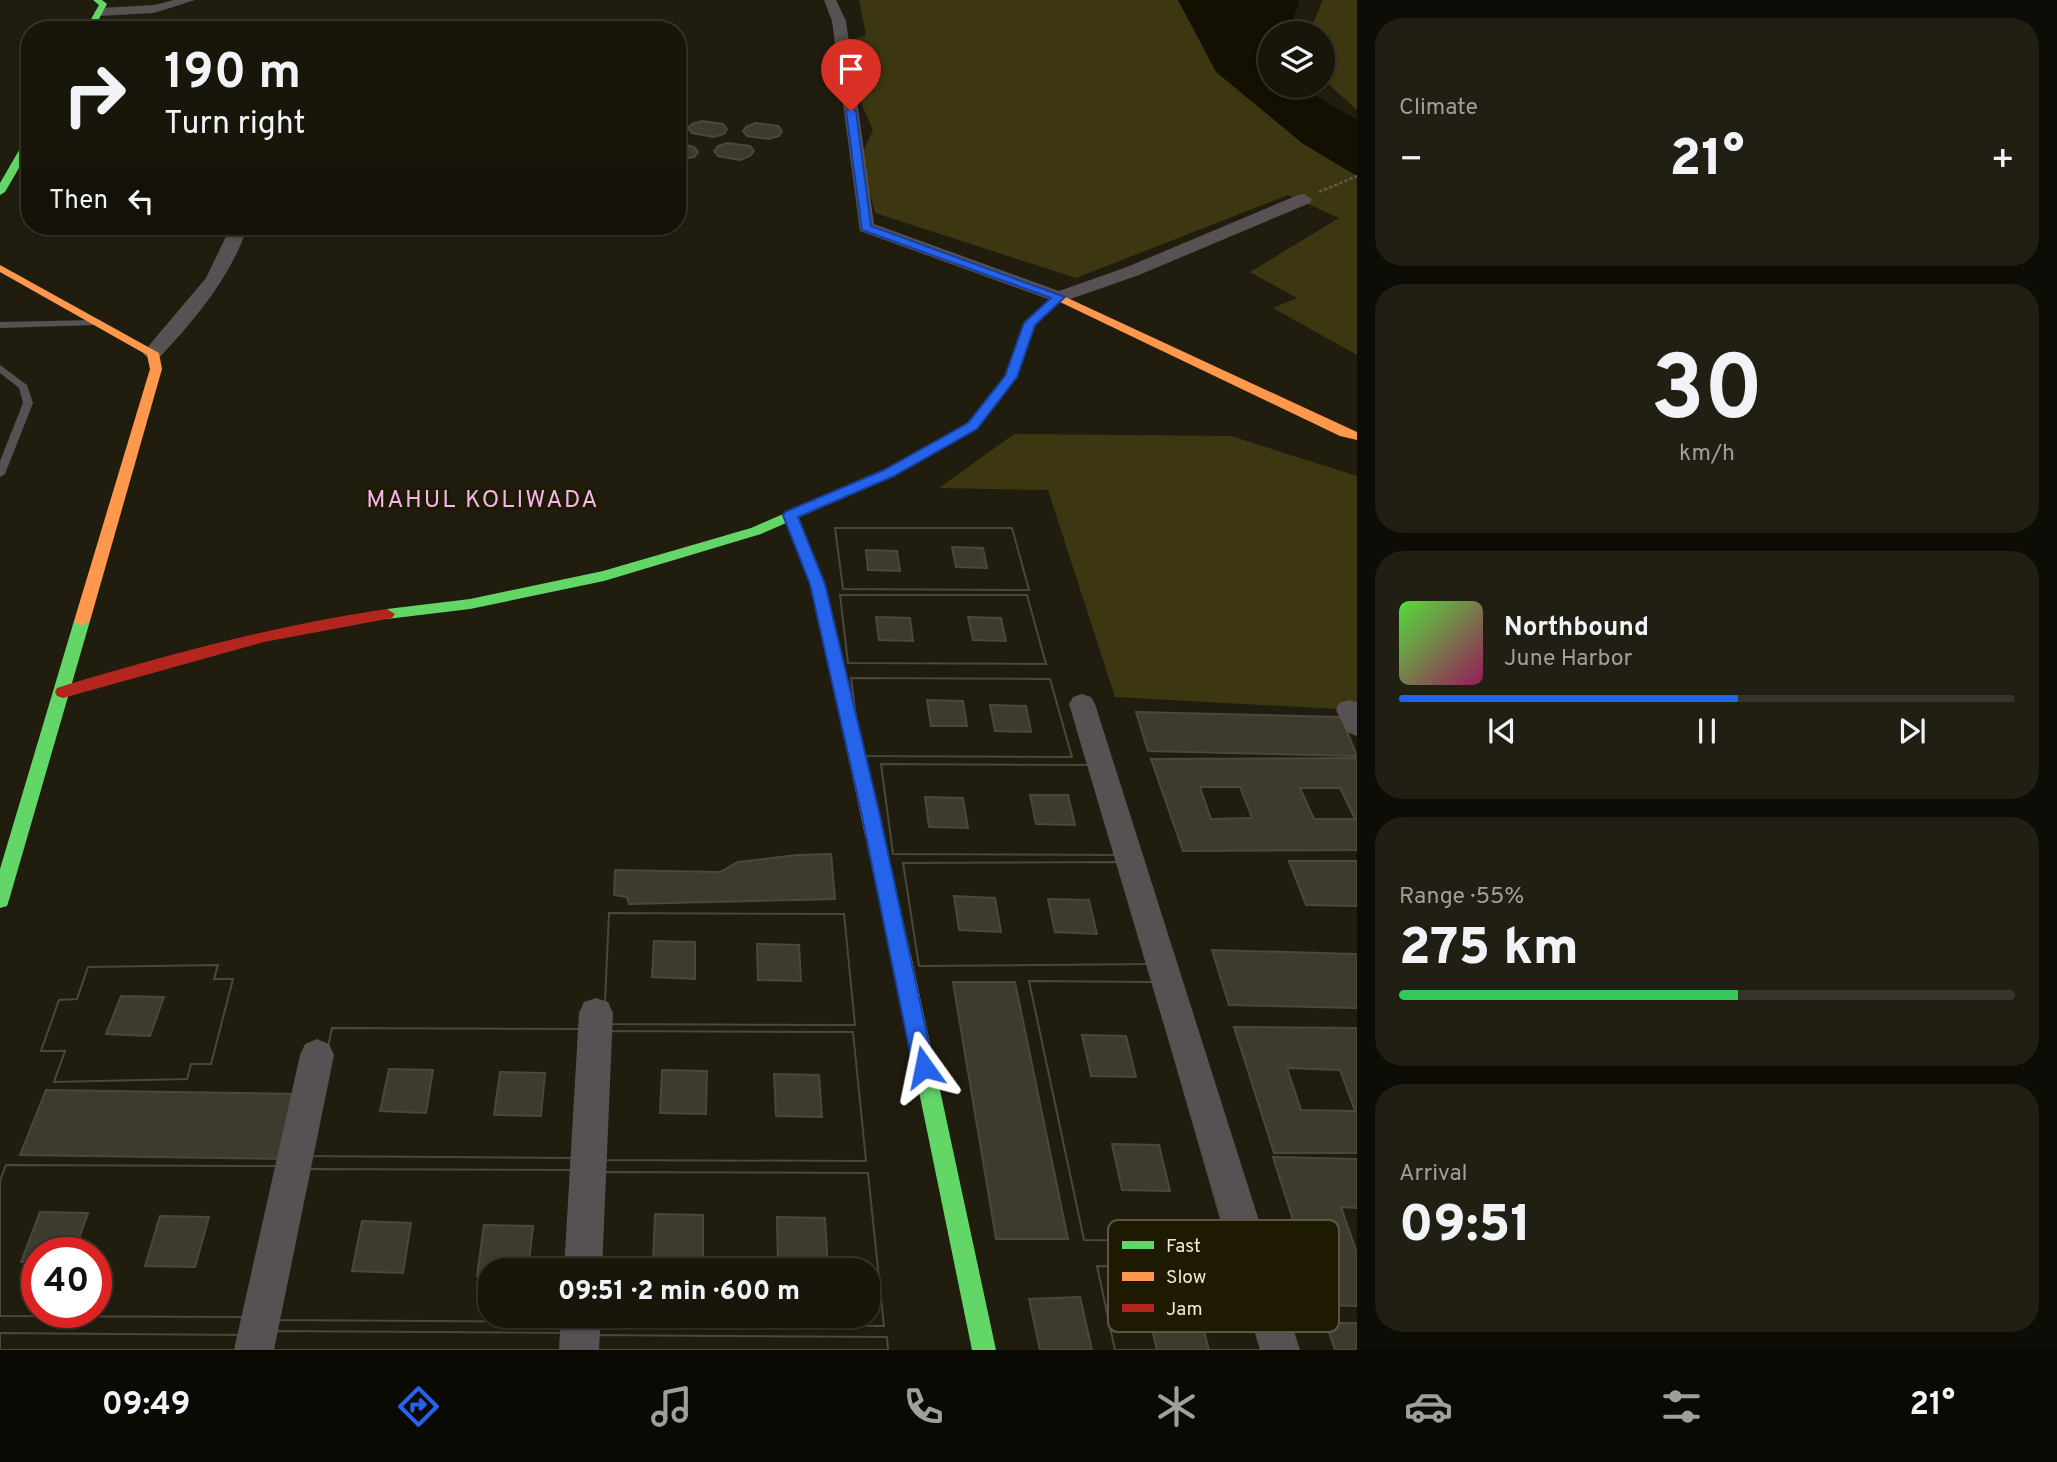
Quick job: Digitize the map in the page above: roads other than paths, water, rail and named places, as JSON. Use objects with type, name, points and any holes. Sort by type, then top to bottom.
[{"type":"street","points":[[98,6],[155,9],[189,0]]},
{"type":"street","points":[[830,0],[839,21],[866,227],[1059,297],[1345,433],[1357,436]]},
{"type":"street","points":[[98,6],[122,14],[126,21]]},
{"type":"street","points":[[0,191],[21,160]]},
{"type":"street","points":[[62,692],[194,652],[350,619],[470,604],[604,576],[756,531],[889,473],[972,426],[1011,377],[1029,323],[1059,297],[1133,271],[1304,199]]},
{"type":"street","points":[[153,353],[208,292],[232,250],[236,235]]},
{"type":"street","points":[[0,268],[153,353]]},
{"type":"street","points":[[0,900],[156,369],[153,353]]},
{"type":"street","points":[[790,515],[818,584],[871,816],[984,1350]]},
{"type":"street","points":[[1082,704],[1240,1220]]},
{"type":"street","points":[[584,1258],[596,1013]]},
{"type":"street","points":[[254,1350],[317,1055]]},
{"type":"street","points":[[579,1350],[580,1328]]},
{"type":"street","points":[[1274,1332],[1280,1350]]},
{"type":"lane","points":[[0,325],[95,323]]},
{"type":"lane","points":[[0,368],[24,387],[28,402],[0,474]]},
{"type":"lane","points":[[0,443],[14,442]]},
{"type":"district","name":"MAHUL KOLIWADA","points":[[483,499]]}]
